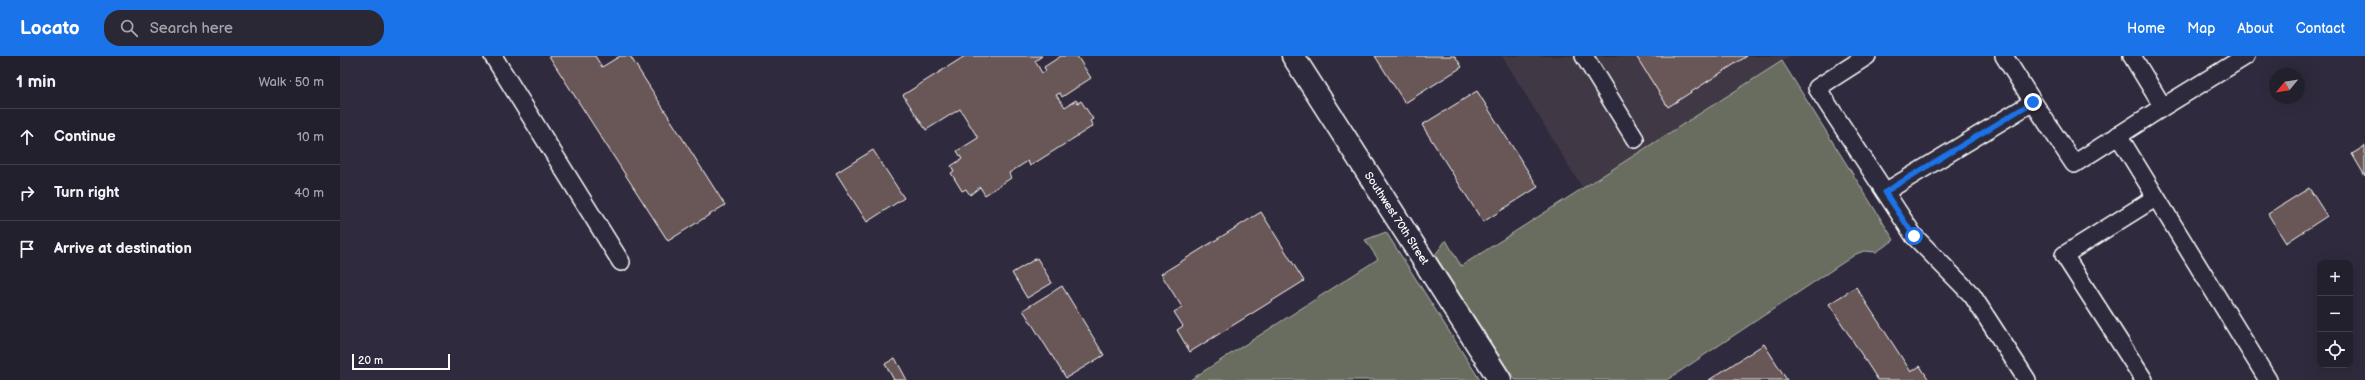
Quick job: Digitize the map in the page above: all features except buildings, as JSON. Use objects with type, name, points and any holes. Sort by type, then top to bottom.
[{"type":"street","name":"Southwest 70th Street","points":[[1293,56],[1500,380]]},
{"type":"lane","points":[[493,56],[621,262]]},
{"type":"lane","points":[[1584,56],[1635,139]]},
{"type":"lane","points":[[1867,56],[1817,88],[1914,236],[1972,295],[2027,380]]},
{"type":"lane","points":[[2004,56],[2074,164],[2246,56]]},
{"type":"lane","points":[[2132,56],[2163,107]]},
{"type":"lane","points":[[1885,192],[2033,102]]},
{"type":"lane","points":[[2118,135],[2268,380]]},
{"type":"lane","points":[[2144,380],[2064,255],[2156,198]]},
{"type":"shaded area","points":[[1502,56],[1790,56],[1583,189]]},
{"type":"green space","points":[[1782,61],[1894,240],[1876,252],[1864,251],[1856,254],[1667,380],[1515,380],[1435,255],[1446,240],[1461,266]]},
{"type":"green space","points":[[1386,232],[1480,380],[1190,380],[1378,259],[1365,240]]},
{"type":"route","points":[[1914,236],[1885,192],[2033,102]]}]
